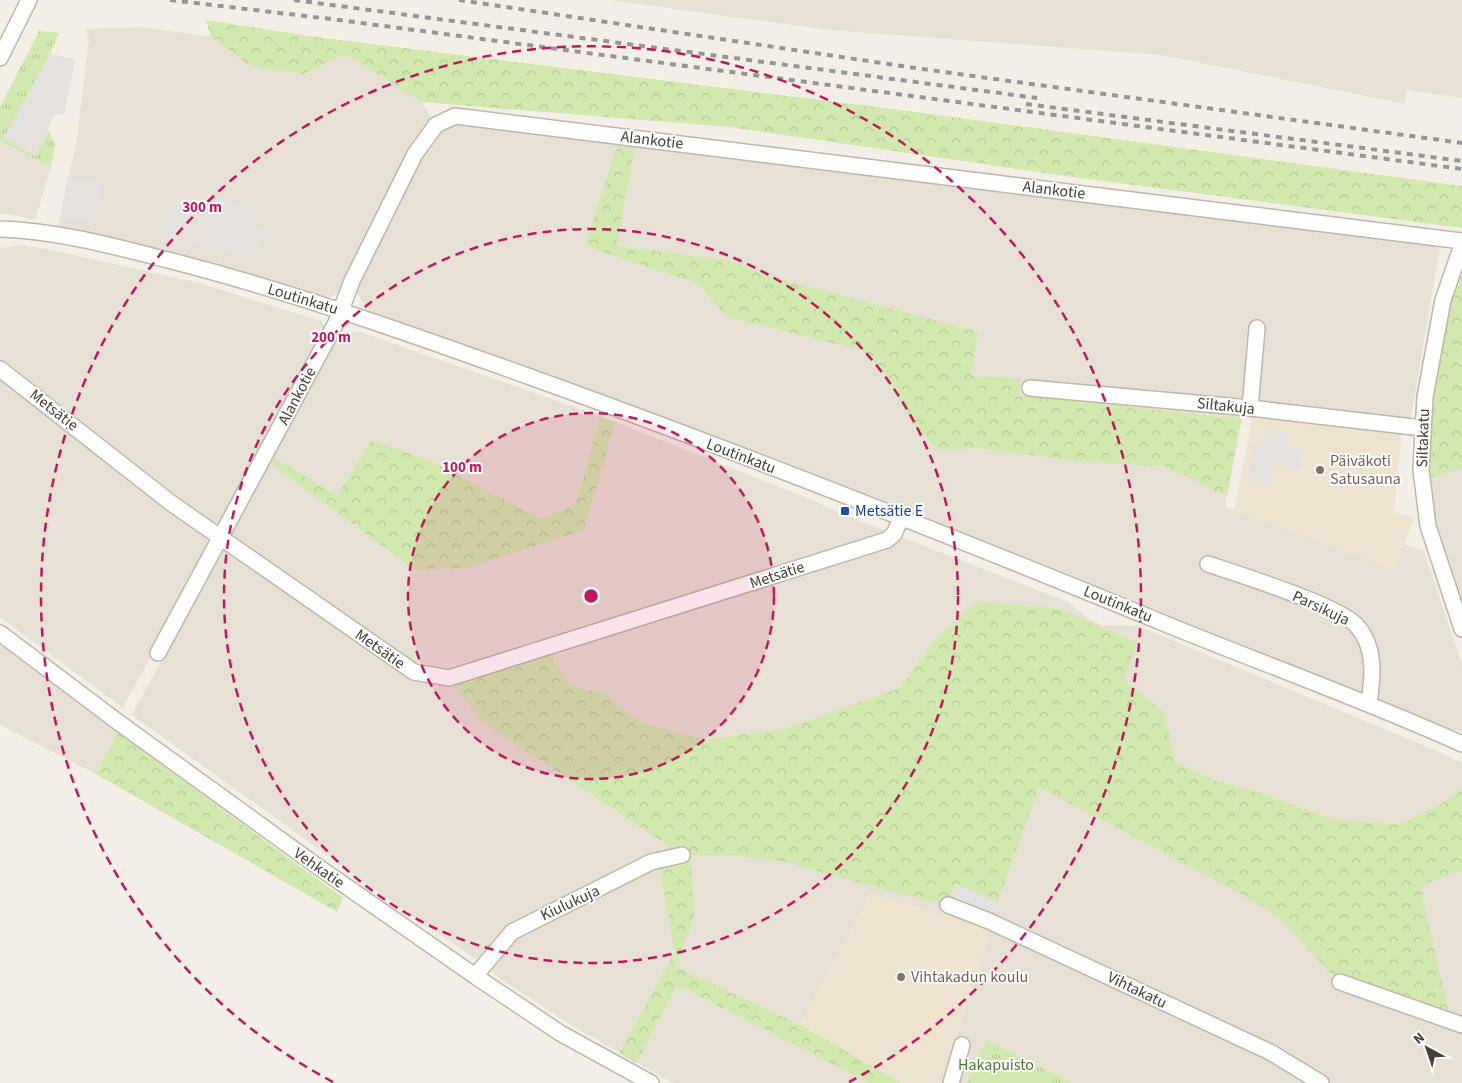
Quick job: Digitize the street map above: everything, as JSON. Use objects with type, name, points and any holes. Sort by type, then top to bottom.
[{"type":"street","points":[[0,58],[29,0]]},
{"type":"street","name":"Alankotie","points":[[158,653],[222,538],[341,310],[352,281],[415,154],[436,125],[456,116],[1462,241]]},
{"type":"street","name":"Loutinkatu","points":[[0,230],[49,232],[120,248],[217,272],[341,310],[639,416],[1369,703],[1462,744]]},
{"type":"street","name":"Siltakatu","points":[[1462,245],[1443,300],[1425,397],[1421,470],[1426,516],[1462,629]]},
{"type":"street","points":[[1250,408],[1257,328]]},
{"type":"street","name":"Metsätie","points":[[0,368],[172,503],[414,672],[449,678],[887,540],[894,534],[901,518]]},
{"type":"street","name":"Siltakuja","points":[[1030,388],[1250,408],[1422,428]]},
{"type":"street","name":"Parsikuja","points":[[1208,564],[1317,603],[1347,617],[1357,626],[1370,649],[1374,675],[1369,703]]},
{"type":"street","name":"Vehkatie","points":[[0,633],[118,722],[317,866],[475,976],[560,1033],[651,1083]]},
{"type":"street","name":"Kiulukuja","points":[[475,976],[512,932],[651,862],[682,855]]},
{"type":"street","name":"Vihtakatu","points":[[948,905],[989,921],[1270,1052],[1321,1083]]},
{"type":"street","points":[[1340,982],[1462,1025]]},
{"type":"street","points":[[950,1083],[962,1045]]},
{"type":"shaded area","points":[[609,0],[1462,0],[1462,98],[1407,90],[1405,104],[1162,55],[829,30]]},
{"type":"shaded area","points":[[142,27],[211,37],[249,65],[303,74],[345,54],[422,102],[433,123],[339,292],[323,299],[201,263],[58,227],[77,137],[89,40],[86,29]]},
{"type":"shaded area","points":[[50,54],[75,59],[64,115],[55,114],[36,156],[4,138]]},
{"type":"shaded area","points":[[458,124],[1433,245],[1440,248],[1410,422],[1245,402],[1225,507],[1394,569],[1404,544],[1424,551],[1462,666],[1462,732],[1425,723],[646,415],[368,310],[355,290],[420,157],[440,131]]},
{"type":"shaded area","points":[[0,141],[51,167],[35,220],[0,214]]},
{"type":"shaded area","points":[[67,177],[101,182],[95,223],[61,218]]},
{"type":"shaded area","points":[[217,195],[253,212],[249,222],[267,231],[251,259],[190,242]]},
{"type":"shaded area","points":[[176,204],[196,213],[181,247],[161,238]]},
{"type":"shaded area","points":[[21,245],[52,250],[199,283],[321,321],[326,328],[222,522],[211,523],[167,495],[0,365],[0,248]]},
{"type":"shaded area","points":[[1462,263],[1462,616],[1427,513],[1428,427]]},
{"type":"shaded area","points":[[358,331],[600,416],[805,497],[842,514],[1068,602],[1089,619],[1102,625],[1138,626],[1462,763],[1462,1083],[673,1083],[568,1023],[498,977],[482,959],[473,957],[408,913],[132,715],[335,339],[340,335]]},
{"type":"shaded area","points":[[0,375],[206,535],[209,547],[123,708],[0,617]]},
{"type":"shaded area","name":"Päiväkoti Satusauna","points":[[1253,415],[1402,431],[1394,512],[1414,518],[1394,570],[1234,510]]},
{"type":"shaded area","points":[[1268,429],[1289,432],[1287,448],[1302,450],[1299,468],[1274,464],[1271,485],[1248,482],[1253,443],[1265,445]]},
{"type":"shaded area","points":[[0,640],[113,725],[118,733],[96,774],[0,725]]},
{"type":"shaded area","points":[[956,884],[997,902],[989,921],[948,905]]},
{"type":"shaded area","name":"Vihtakadun koulu","points":[[869,893],[992,929],[942,1083],[901,1083],[800,1025]]},
{"type":"green space","points":[[206,20],[308,36],[901,110],[1462,186],[1462,228],[1073,177],[729,127],[422,102],[345,54],[303,74],[249,65],[211,37]]},
{"type":"green space","points":[[39,31],[59,33],[50,54],[4,138],[36,156],[48,130],[55,144],[51,167],[0,141],[0,107]]},
{"type":"green space","points":[[618,144],[635,146],[616,246],[732,261],[764,275],[978,332],[971,376],[1021,379],[1019,395],[1241,419],[1227,496],[1164,466],[1094,463],[979,448],[937,449],[911,420],[882,368],[861,350],[727,317],[699,284],[585,246]]},
{"type":"green space","points":[[1462,263],[1462,468],[1428,479],[1428,427],[1444,329],[1456,275]]},
{"type":"green space","points":[[600,416],[615,422],[584,530],[468,568],[415,570],[269,462],[272,456],[337,496],[372,440],[435,463],[541,519],[576,504]]},
{"type":"green space","points":[[977,602],[1060,609],[1137,643],[1124,680],[1164,713],[1175,762],[1216,781],[1260,793],[1330,819],[1398,825],[1440,805],[1462,789],[1462,870],[1420,886],[1449,1014],[1330,973],[1280,918],[1236,891],[1039,787],[997,902],[956,884],[948,905],[781,861],[731,855],[682,855],[481,721],[449,678],[546,649],[571,686],[606,695],[642,723],[704,740],[785,729],[900,688],[938,637]]},
{"type":"green space","points":[[118,733],[343,898],[337,912],[96,774]]},
{"type":"green space","points":[[682,859],[691,860],[694,916],[676,967],[800,1025],[901,1083],[870,1083],[677,985],[636,1063],[619,1053],[675,953],[659,866]]},
{"type":"green space","name":"Hakapuisto","points":[[987,1040],[1072,1083],[967,1083]]},
{"type":"green space","points":[[994,1066],[1019,1079],[1026,1067],[1056,1083],[985,1083]]},
{"type":"railway","points":[[170,0],[339,20],[1462,169]]},
{"type":"railway","points":[[294,0],[1037,98]]},
{"type":"railway","points":[[459,0],[922,69],[1462,143]]},
{"type":"railway","points":[[1026,104],[1462,161]]},
{"type":"place","name":"Päiväkoti Satusauna","points":[[1320,470]]},
{"type":"place","name":"Metsätie E","points":[[845,511]]},
{"type":"place","name":"Vihtakadun koulu","points":[[901,977]]}]
